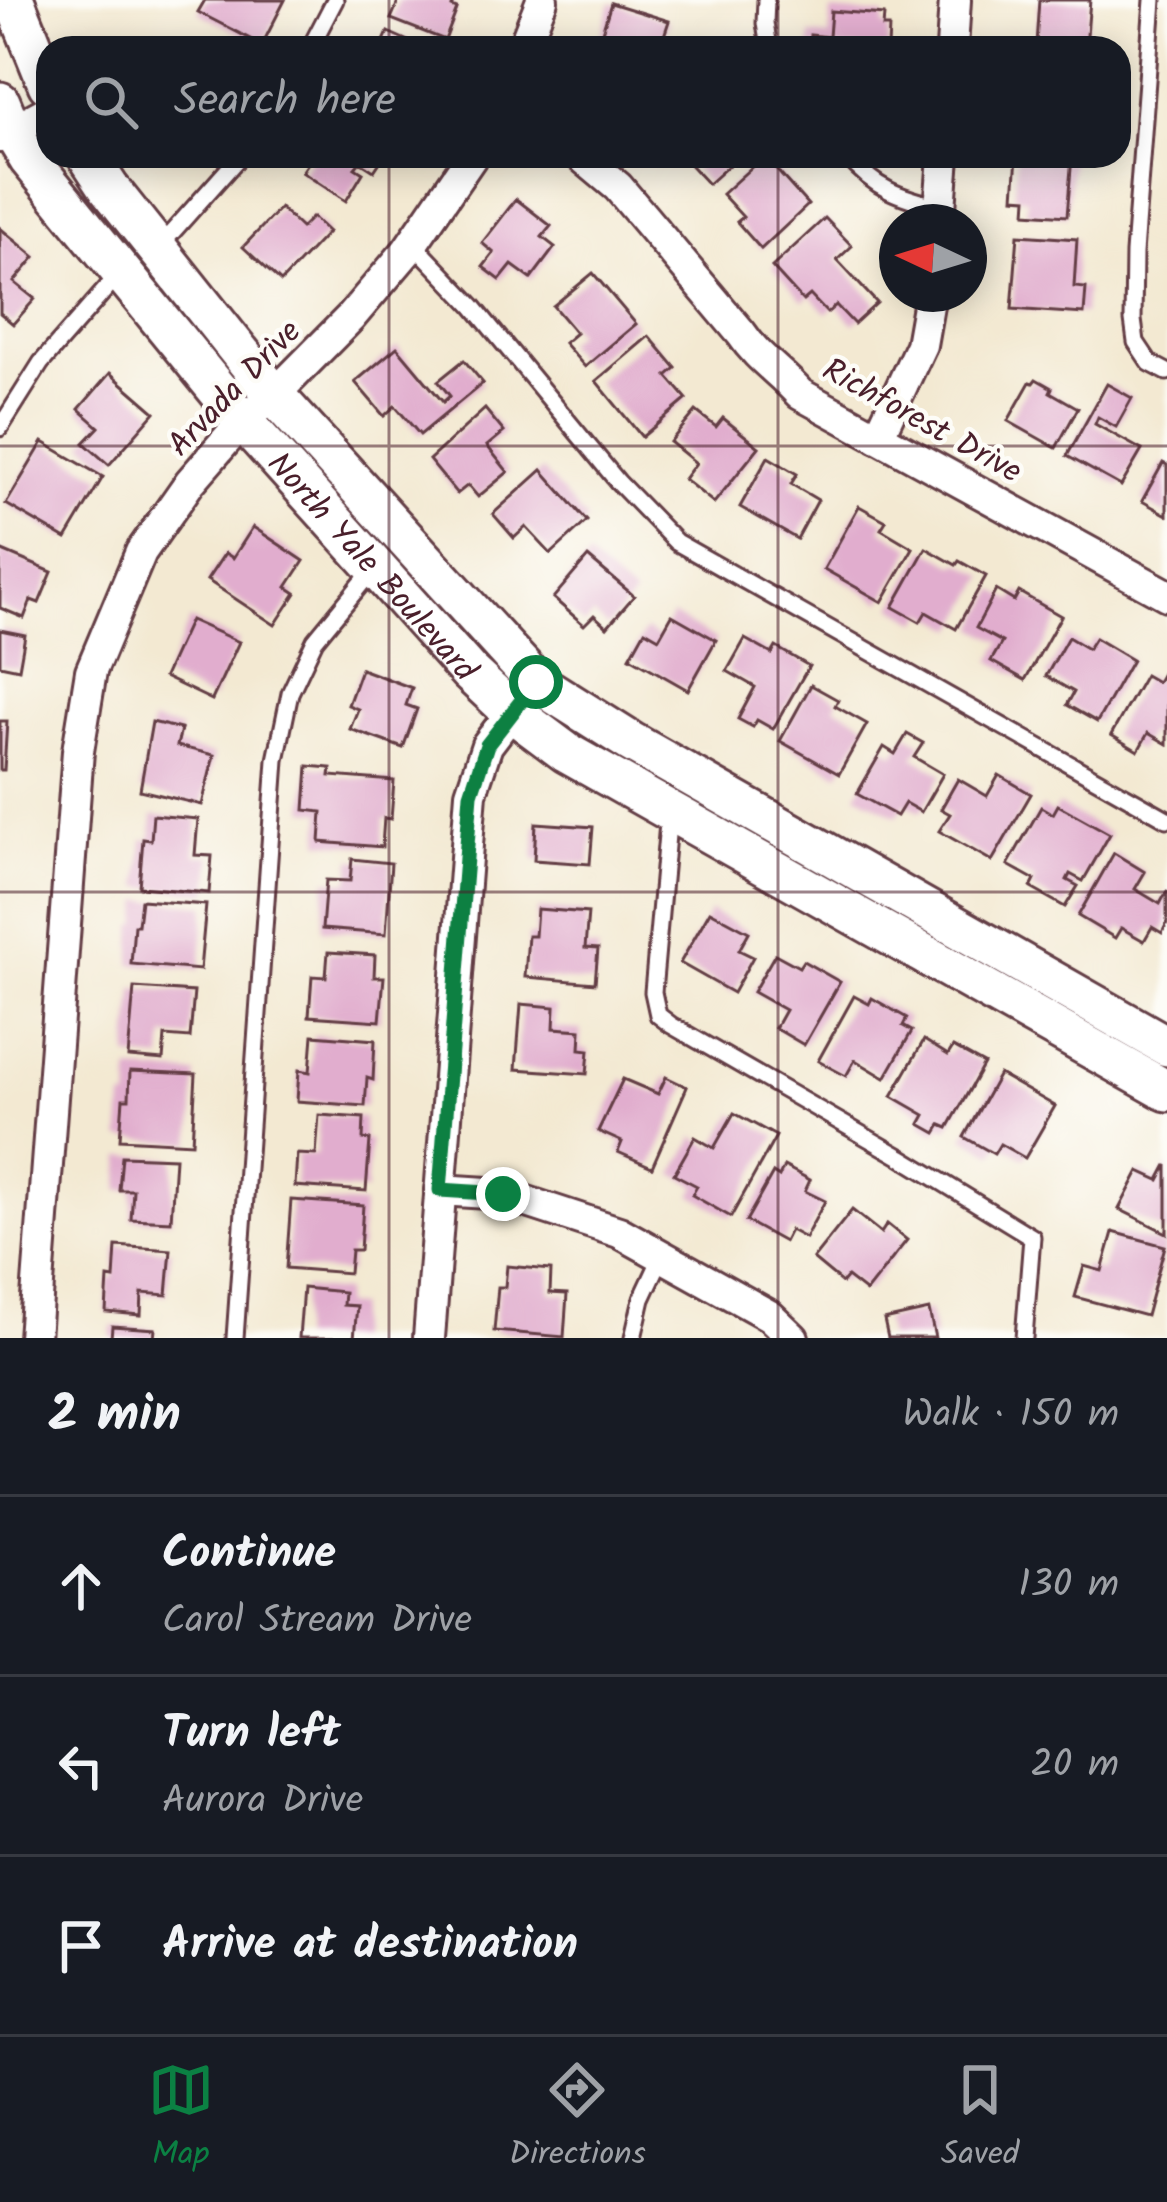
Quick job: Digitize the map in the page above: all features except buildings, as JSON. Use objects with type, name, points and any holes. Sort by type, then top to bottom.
[{"type":"street","points":[[14,0],[36,54]]},
{"type":"street","points":[[528,36],[542,0]]},
{"type":"street","points":[[953,36],[956,0]]},
{"type":"street","points":[[4,123],[36,114]]},
{"type":"street","name":"North Yale Boulevard","points":[[4,123],[36,168]]},
{"type":"street","name":"North Yale Boulevard","points":[[36,168],[243,421],[470,672],[631,742],[1167,1046]]},
{"type":"street","name":"North Yale Boulevard","points":[[96,168],[274,395],[567,753],[1167,1091]]},
{"type":"street","name":"Arvada Drive","points":[[34,1338],[78,751],[91,671],[141,552],[190,482],[243,421],[350,318],[412,243],[464,168]]},
{"type":"street","name":"Richforest Drive","points":[[595,168],[618,187],[755,355],[800,394],[1167,595]]},
{"type":"street","points":[[941,204],[943,168]]},
{"type":"street","points":[[878,436],[920,345],[926,312]]},
{"type":"street","points":[[429,1338],[471,794],[487,745],[524,697]]},
{"type":"street","points":[[440,1190],[503,1194],[619,1232],[770,1316],[793,1338]]},
{"type":"lane","points":[[316,36],[335,0]]},
{"type":"lane","points":[[766,0],[767,36]]},
{"type":"lane","points":[[1153,0],[1133,320],[1136,342],[1150,363],[1167,372]]},
{"type":"lane","points":[[0,428],[41,363],[121,273],[158,248],[229,168]]},
{"type":"lane","points":[[857,168],[883,188],[917,204]]},
{"type":"lane","points":[[412,243],[473,306],[618,482],[676,542],[1167,819]]},
{"type":"lane","points":[[235,1338],[276,760],[290,693],[314,640],[375,567]]},
{"type":"lane","points":[[669,811],[653,992],[658,1015],[1032,1237],[1024,1338]]},
{"type":"lane","points":[[633,1338],[642,1299],[662,1256]]},
{"type":"route","points":[[503,1194],[440,1190],[471,794],[487,745],[536,682]]}]
